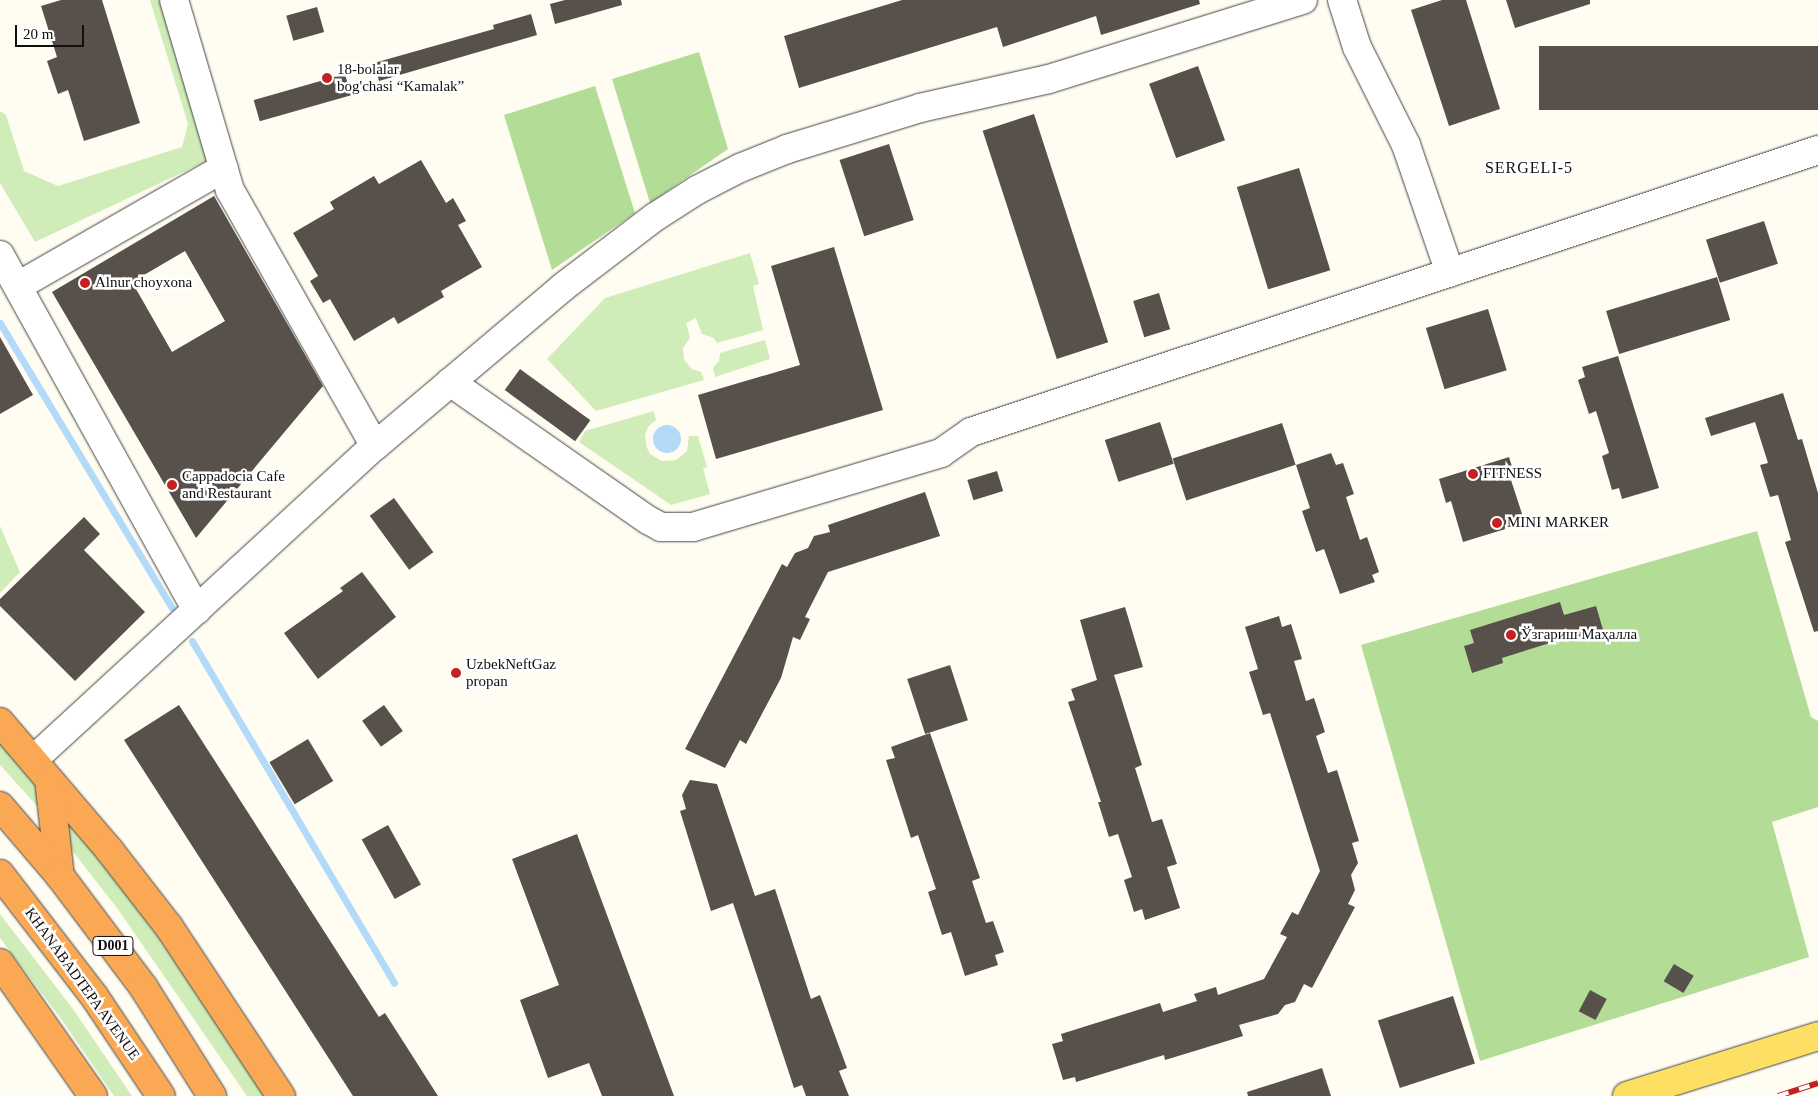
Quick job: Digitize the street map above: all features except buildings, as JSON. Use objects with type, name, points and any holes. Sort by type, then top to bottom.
[{"type":"highway","points":[[0,722],[110,851],[169,927],[282,1096]]},
{"type":"highway","points":[[41,770],[60,876]]},
{"type":"highway","name":"D001","points":[[0,806],[60,876],[144,988],[205,1091]]},
{"type":"highway","name":"KHANABADTEPA AVENUE","points":[[0,874],[94,996],[161,1096]]},
{"type":"highway","points":[[0,963],[93,1096]]},
{"type":"main road","points":[[1627,1096],[1818,1036]]},
{"type":"street","points":[[174,0],[230,190],[376,446]]},
{"type":"street","points":[[41,770],[197,610],[376,446],[563,287],[656,217],[697,190],[740,168],[787,149],[920,108],[1048,79],[1304,0]]},
{"type":"street","points":[[1342,0],[1357,47],[1406,145],[1450,273]]},
{"type":"street","points":[[450,382],[648,520],[660,527],[693,527],[941,453],[971,432],[1818,150]]},
{"type":"street","points":[[18,286],[224,168]]},
{"type":"street","points":[[0,255],[197,610]]},
{"type":"green space","points":[[150,0],[160,0],[211,159],[35,242],[0,183],[0,111],[6,115],[24,171],[58,186],[182,147],[188,124]]},
{"type":"green space","points":[[699,52],[728,149],[650,203],[612,79]]},
{"type":"green space","points":[[595,86],[635,213],[552,270],[504,115]]},
{"type":"green space","points":[[750,253],[759,284],[753,286],[763,330],[717,343],[714,338],[702,334],[696,318],[686,323],[690,338],[683,348],[684,360],[692,369],[701,372],[704,380],[596,411],[547,359],[605,298]]},
{"type":"green space","points":[[765,340],[770,359],[715,377],[713,368],[719,361],[720,353]]},
{"type":"green space","points":[[654,411],[656,420],[648,427],[645,435],[650,454],[662,461],[676,460],[687,451],[689,436],[698,436],[707,467],[703,468],[710,494],[671,505],[579,442],[585,431]]},
{"type":"green space","points":[[0,526],[20,572],[0,593]]},
{"type":"green space","points":[[1757,531],[1811,717],[1818,721],[1818,807],[1772,822],[1809,957],[1480,1061],[1361,645]]},
{"type":"green space","points":[[0,741],[39,785],[39,808],[0,765]]},
{"type":"green space","points":[[70,822],[160,939],[265,1096],[247,1096],[117,908],[71,849],[64,824]]},
{"type":"green space","points":[[0,914],[73,1009],[132,1096],[114,1096],[62,1020],[0,938]]},
{"type":"water","points":[[667,425],[677,429],[681,439],[677,449],[667,453],[657,449],[653,439],[657,429]]},
{"type":"waterway","points":[[0,323],[171,607]]},
{"type":"waterway","points":[[192,641],[394,983]]},
{"type":"railway","points":[[1778,1096],[1818,1083]]},
{"type":"place","name":"18-bolalar bog'chasi “Kamalak”","points":[[327,78]]},
{"type":"place","name":"Alnur choyxona","points":[[85,283]]},
{"type":"place","name":"FITNESS","points":[[1473,474]]},
{"type":"place","name":"Cappadocia Cafe and Restaurant","points":[[172,485]]},
{"type":"place","name":"MINI MARKER","points":[[1497,523]]},
{"type":"place","name":"Ўзгариш Маҳалла","points":[[1511,635]]},
{"type":"place","name":"UzbekNeftGaz propan","points":[[456,673]]},
{"type":"district","name":"SERGELI-5","points":[[1529,168]]}]
